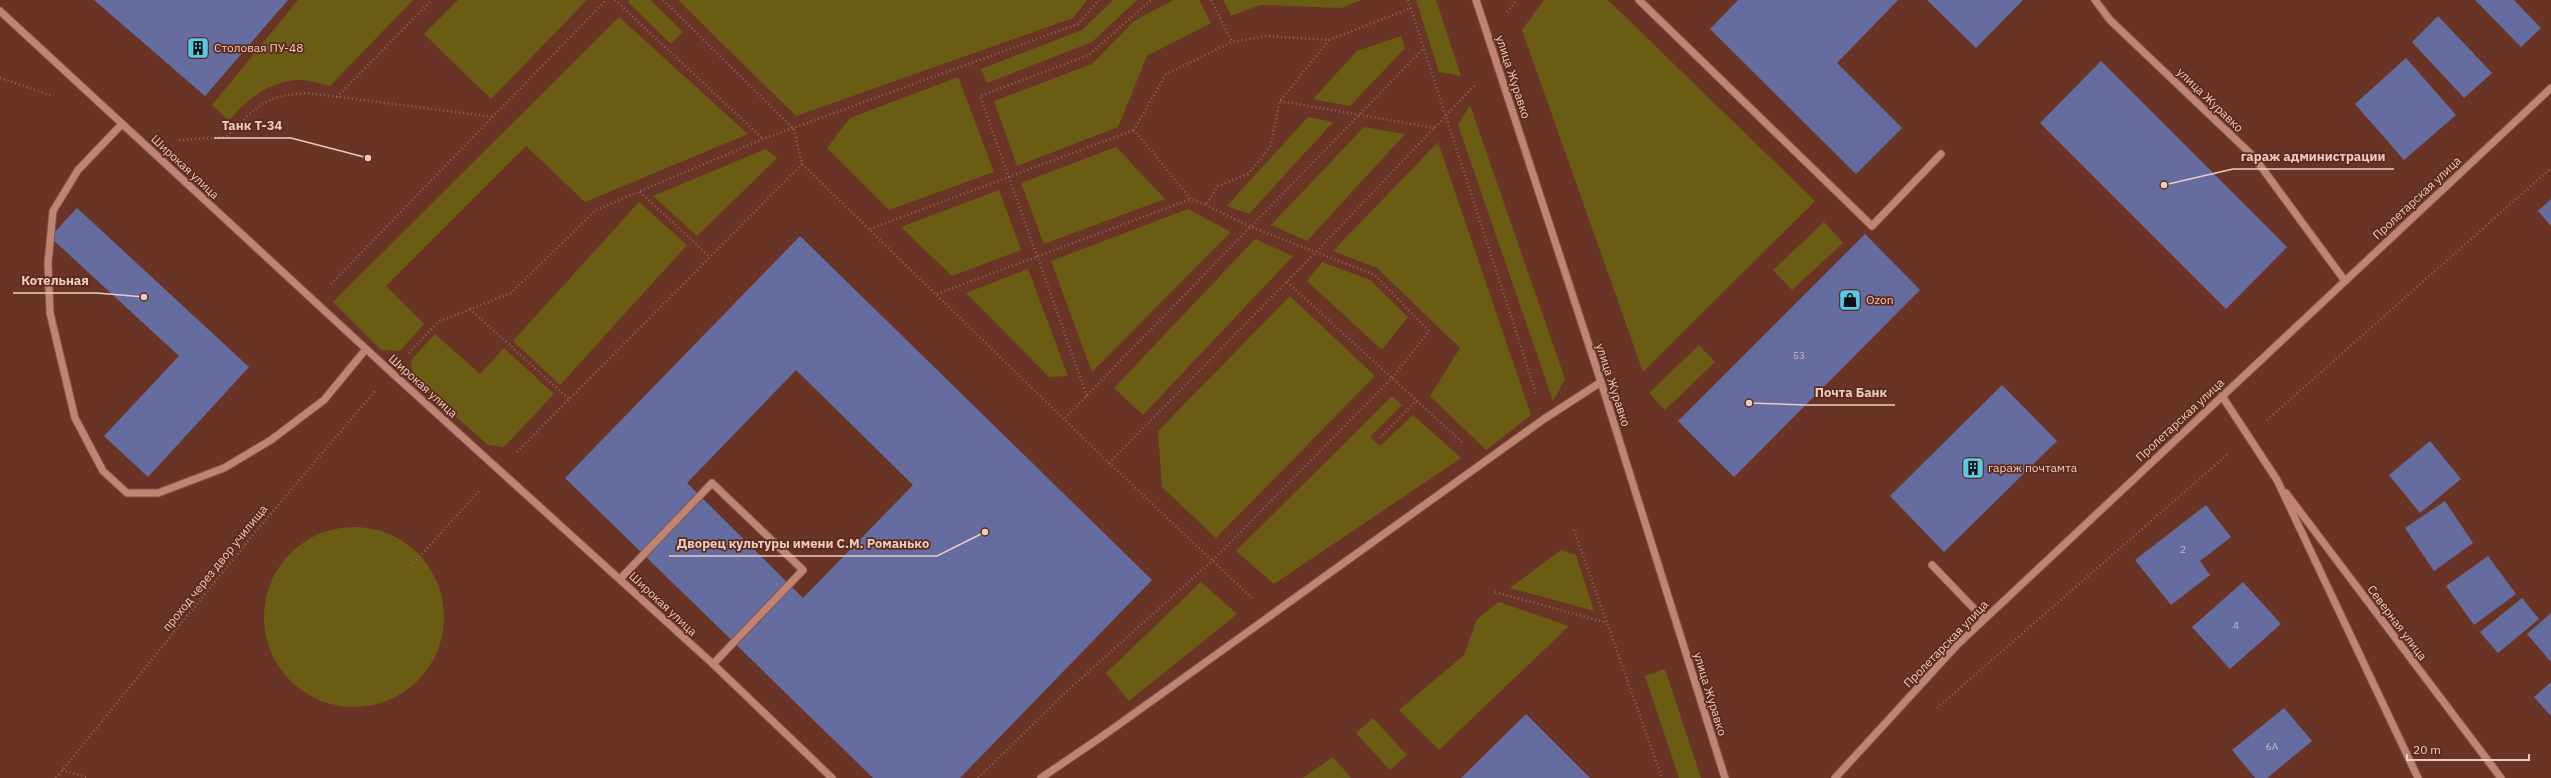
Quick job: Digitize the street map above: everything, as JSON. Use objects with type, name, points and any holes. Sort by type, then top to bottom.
[{"type":"street","name":"улица Журавко","points":[[1476,0],[1601,382],[1725,778]]},
{"type":"street","points":[[1639,0],[1872,226],[1941,154]]},
{"type":"street","name":"улица Журавко","points":[[2094,0],[2110,20],[2254,157],[2345,281]]},
{"type":"street","name":"Широкая улица","points":[[0,11],[391,372],[713,664],[832,778]]},
{"type":"street","name":"Пролетарская улица","points":[[1835,778],[1958,644],[2551,88]]},
{"type":"street","points":[[122,124],[78,170],[53,211],[48,263],[50,313],[75,418],[103,471],[127,493],[158,493],[224,468],[271,440],[324,400],[366,349]]},
{"type":"street","points":[[1041,778],[1544,419],[1601,382]]},
{"type":"street","name":"Северная улица","points":[[2222,396],[2277,480],[2501,778]]},
{"type":"street","name":"Северная улица","points":[[2277,480],[2418,778]]},
{"type":"street","points":[[620,579],[712,483],[803,570],[713,664]]},
{"type":"street","points":[[1932,565],[1984,619]]},
{"type":"path","points":[[337,97],[432,0]]},
{"type":"path","points":[[314,301],[495,117],[606,0]]},
{"type":"path","points":[[614,0],[763,139]]},
{"type":"path","points":[[663,0],[794,128],[802,164],[1110,463],[1270,615]]},
{"type":"path","name":"проход через двор училища","points":[[56,778],[252,536],[391,372],[438,322],[511,293],[596,210],[763,139],[1078,24],[1099,0]]},
{"type":"path","points":[[1087,396],[980,96],[1089,55],[1151,0]]},
{"type":"path","points":[[1211,0],[1232,42]]},
{"type":"path","points":[[1408,0],[1544,419]]},
{"type":"path","points":[[870,229],[1134,130],[1166,74],[1232,42],[1265,36],[1328,40],[1411,8]]},
{"type":"path","points":[[1206,205],[1218,186],[1248,174],[1270,147],[1280,101],[1328,40]]},
{"type":"path","points":[[1065,418],[1252,227],[1424,48]]},
{"type":"path","points":[[1110,463],[1316,252],[1435,128],[1496,61]]},
{"type":"path","points":[[150,150],[174,140],[226,137],[260,104],[285,94],[307,93],[495,117]]},
{"type":"path","points":[[1280,101],[1435,128]]},
{"type":"path","points":[[978,778],[1067,691],[1212,561],[1392,378],[1429,331],[1375,275],[1252,227],[1191,199],[1134,130]]},
{"type":"path","points":[[411,566],[500,470],[802,164]]},
{"type":"path","points":[[1934,711],[2249,436],[2551,168]]},
{"type":"path","points":[[640,192],[710,257]]},
{"type":"path","points":[[937,294],[1191,199]]},
{"type":"path","points":[[1287,282],[1484,462]]},
{"type":"path","points":[[470,309],[570,399]]},
{"type":"path","points":[[1380,438],[1417,400]]},
{"type":"path","points":[[1574,530],[1662,778]]},
{"type":"path","points":[[1495,592],[1607,623]]},
{"type":"path","points":[[62,770],[88,778]]},
{"type":"shaded area","points":[[298,0],[413,0],[330,86],[300,80],[286,81],[276,84],[250,99],[229,121],[212,105]]},
{"type":"shaded area","points":[[458,0],[587,0],[491,99],[424,34]]},
{"type":"shaded area","points":[[630,0],[650,0],[683,32],[671,44],[628,2]]},
{"type":"shaded area","points":[[678,0],[1087,0],[1073,18],[796,116]]},
{"type":"shaded area","points":[[1113,0],[1137,0],[1092,42],[987,83],[981,69],[1082,30]]},
{"type":"shaded area","points":[[1173,0],[1199,0],[1211,23],[1147,56],[1118,127],[1017,166],[994,101],[1092,64],[1134,21]]},
{"type":"shaded area","points":[[1223,0],[1361,0],[1341,8],[1260,5],[1231,16]]},
{"type":"shaded area","points":[[1416,0],[1436,0],[1461,76],[1439,72]]},
{"type":"shaded area","points":[[1544,0],[1608,0],[1815,201],[1643,372],[1522,30]]},
{"type":"shaded area","points":[[619,17],[748,134],[585,202],[526,146],[386,286],[424,324],[400,351],[381,350],[333,302]]},
{"type":"shaded area","points":[[1401,36],[1405,48],[1350,106],[1313,99],[1357,51]]},
{"type":"shaded area","points":[[958,77],[994,172],[889,210],[827,148],[850,118]]},
{"type":"shaded area","points":[[1470,105],[1565,379],[1553,401],[1458,125]]},
{"type":"shaded area","points":[[1308,117],[1333,122],[1249,214],[1227,206]]},
{"type":"shaded area","points":[[1364,127],[1405,134],[1307,241],[1271,225]]},
{"type":"shaded area","points":[[1438,142],[1531,415],[1486,450],[1430,396],[1460,348],[1377,268],[1333,251]]},
{"type":"shaded area","points":[[1116,147],[1165,199],[1044,244],[1021,183]]},
{"type":"shaded area","points":[[766,149],[777,158],[697,236],[653,196]]},
{"type":"shaded area","points":[[999,190],[1021,250],[952,276],[901,227]]},
{"type":"shaded area","points":[[639,202],[687,245],[560,385],[513,341]]},
{"type":"shaded area","points":[[1188,209],[1231,232],[1092,372],[1051,261]]},
{"type":"shaded area","points":[[1824,222],[1843,243],[1792,290],[1773,270]]},
{"type":"shaded area","points":[[1255,239],[1293,256],[1143,415],[1114,388]]},
{"type":"shaded area","points":[[1322,262],[1370,280],[1408,317],[1382,350],[1307,281]]},
{"type":"shaded area","points":[[1028,269],[1068,376],[1049,377],[966,293]]},
{"type":"shaded area","points":[[1290,296],[1375,376],[1216,538],[1162,487],[1158,431]]},
{"type":"shaded area","points":[[435,334],[480,374],[504,348],[554,394],[504,447],[488,445],[413,379],[411,360]]},
{"type":"shaded area","points":[[1699,345],[1715,362],[1665,410],[1649,393]]},
{"type":"shaded area","points":[[1392,396],[1402,405],[1370,437],[1380,446],[1413,415],[1461,458],[1274,584],[1236,551]]},
{"type":"shaded area","points":[[345,527],[363,527],[389,533],[397,537],[418,553],[434,574],[438,582],[443,599],[443,635],[438,652],[434,660],[418,681],[397,697],[389,701],[372,706],[345,707],[328,704],[311,697],[297,687],[284,674],[274,660],[267,643],[264,626],[264,608],[267,591],[274,574],[284,560],[297,547],[311,537],[328,530]]},
{"type":"shaded area","points":[[1561,550],[1576,555],[1594,611],[1510,588]]},
{"type":"shaded area","points":[[1201,582],[1237,614],[1129,701],[1106,673]]},
{"type":"shaded area","points":[[1499,602],[1569,626],[1439,750],[1399,710],[1464,655],[1477,619]]},
{"type":"shaded area","points":[[1665,669],[1701,778],[1679,778],[1645,676]]},
{"type":"shaded area","points":[[1373,718],[1407,755],[1390,770],[1356,733]]},
{"type":"shaded area","points":[[1333,757],[1351,778],[1303,778]]},
{"type":"building","name":"Столовая ПУ-48","points":[[94,0],[288,0],[205,96]]},
{"type":"building","points":[[1738,0],[1898,0],[1837,63],[1902,128],[1856,174],[1710,29]]},
{"type":"building","points":[[1927,0],[2023,0],[1976,48]]},
{"type":"building","points":[[2475,0],[2514,0],[2541,28],[2521,47]]},
{"type":"building","points":[[2438,16],[2492,73],[2464,98],[2412,42]]},
{"type":"building","points":[[2406,58],[2456,115],[2404,160],[2355,104]]},
{"type":"building","points":[[2101,61],[2287,247],[2226,309],[2040,123]]},
{"type":"building","points":[[2551,199],[2551,226],[2538,211]]},
{"type":"building","points":[[77,208],[249,367],[148,477],[104,436],[179,356],[50,237]]},
{"type":"building","points":[[1865,234],[1920,290],[1734,477],[1678,421]]},
{"type":"building","points":[[800,236],[1152,580],[960,778],[873,778],[565,478]],"holes":[[[796,370],[913,485],[803,598],[687,483]]]},
{"type":"building","name":"гараж почтамта","points":[[2002,385],[2057,441],[1944,552],[1890,496]]},
{"type":"building","points":[[2430,441],[2461,479],[2420,513],[2389,475]]},
{"type":"building","points":[[2445,501],[2473,543],[2434,571],[2405,528]]},
{"type":"building","points":[[2206,505],[2231,537],[2200,561],[2210,575],[2171,605],[2135,560]]},
{"type":"building","points":[[2488,556],[2516,594],[2474,625],[2446,586]]},
{"type":"building","points":[[2243,582],[2281,624],[2230,669],[2192,627]]},
{"type":"building","points":[[2522,598],[2539,619],[2498,653],[2480,632]]},
{"type":"building","points":[[2551,613],[2551,662],[2527,634]]},
{"type":"building","points":[[2551,682],[2551,716],[2534,697]]},
{"type":"building","points":[[2284,708],[2312,741],[2267,778],[2255,778],[2232,750]]},
{"type":"building","points":[[1526,714],[1590,778],[1461,778]]},
{"type":"place","name":"Столовая ПУ-48","points":[[198,48]]},
{"type":"place","name":"Танк Т-34","points":[[368,158]]},
{"type":"place","name":"гараж администрации","points":[[2164,185]]},
{"type":"place","name":"Котельная","points":[[144,297]]},
{"type":"place","name":"Ozon","points":[[1850,300]]},
{"type":"place","name":"Почта Банк","points":[[1749,403]]},
{"type":"place","name":"гараж почтамта","points":[[1973,468]]},
{"type":"place","name":"Дворец культуры имени С.М. Романько","points":[[985,532]]}]
